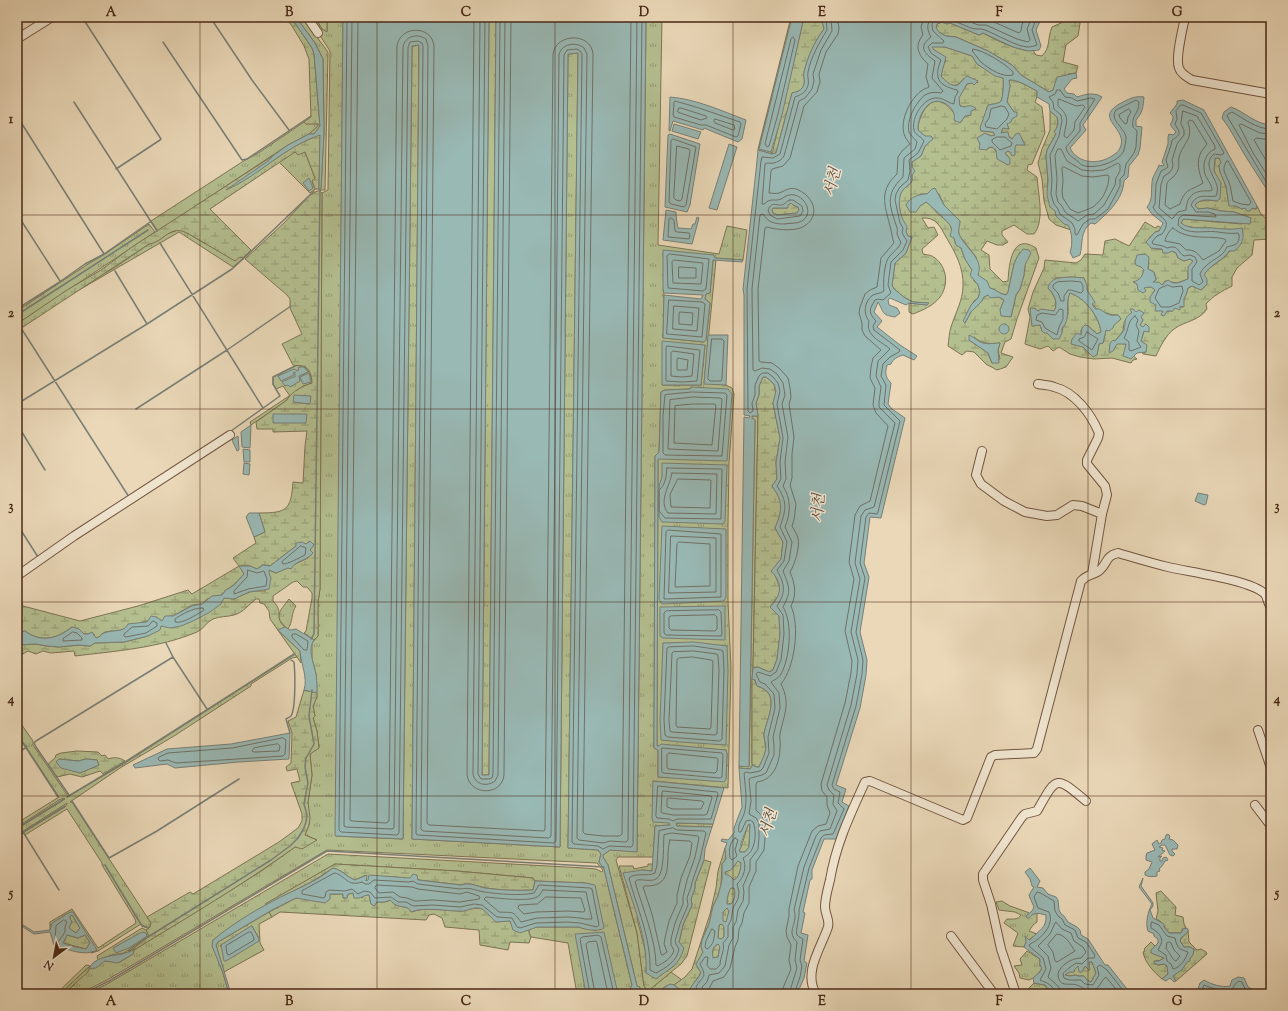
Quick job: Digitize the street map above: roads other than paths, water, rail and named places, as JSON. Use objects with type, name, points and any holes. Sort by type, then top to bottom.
[{"type":"street","points":[[17,39],[52,17]]},
{"type":"street","points":[[307,17],[318,33]]},
{"type":"street","points":[[1185,17],[1178,57],[1178,68],[1184,76],[1192,80],[1271,94]]},
{"type":"street","points":[[1038,384],[1055,387],[1070,395],[1082,405],[1097,427],[1099,433],[1087,460],[1087,464],[1105,486],[1107,495],[1102,514],[1092,574]]},
{"type":"street","points":[[17,576],[74,536],[230,435]]},
{"type":"street","points":[[982,451],[976,475],[981,484],[1025,512],[1047,516],[1057,514],[1074,505],[1082,506],[1102,514]]},
{"type":"street","points":[[816,994],[812,982],[814,962],[828,926],[828,918],[825,908],[833,859],[865,782],[870,781],[963,820],[967,818],[991,757],[995,755],[1034,753],[1037,749],[1081,581],[1085,576],[1098,573],[1112,554],[1118,553],[1168,567],[1246,584],[1264,593],[1267,598],[1268,605],[1271,607]]},
{"type":"street","points":[[1258,730],[1271,768]]},
{"type":"street","points":[[1016,994],[1001,949],[983,880],[983,874],[1022,817],[1025,814],[1037,811],[1055,783],[1060,782],[1065,784],[1086,801]]},
{"type":"street","points":[[1255,805],[1271,826]]},
{"type":"street","points":[[951,936],[994,994]]},
{"type":"water","points":[[291,17],[296,17],[315,43],[323,59],[324,132],[321,188],[319,190],[320,135],[295,146],[250,177],[226,190],[268,161],[288,145],[309,134],[314,134],[320,126],[314,54],[312,48]]},
{"type":"water","points":[[343,17],[489,17],[482,775],[489,775],[496,17],[646,17],[637,852],[610,850],[603,855],[608,865],[637,986],[640,987],[639,990],[641,993],[636,994],[630,989],[632,985],[604,869],[599,862],[601,854],[598,850],[568,848],[578,53],[568,54],[560,847],[412,839],[419,45],[412,46],[403,839],[335,836]]},
{"type":"water","points":[[792,17],[804,17],[782,115],[771,152],[759,149]]},
{"type":"water","name":"서천","points":[[821,17],[1042,17],[1036,30],[1041,46],[1039,50],[1028,51],[1013,47],[983,33],[979,35],[950,23],[947,24],[942,22],[937,24],[936,28],[940,33],[946,36],[956,37],[988,51],[1012,65],[1021,75],[1049,92],[1053,90],[1057,77],[1076,73],[1077,78],[1072,79],[1064,89],[1067,93],[1074,94],[1077,97],[1096,94],[1102,97],[1083,125],[1086,130],[1070,148],[1083,160],[1095,162],[1101,161],[1118,152],[1122,142],[1110,119],[1110,114],[1114,108],[1131,98],[1144,97],[1142,109],[1136,120],[1136,126],[1142,127],[1140,148],[1138,155],[1129,166],[1128,177],[1124,181],[1118,200],[1100,220],[1095,224],[1091,223],[1087,226],[1083,233],[1080,255],[1073,258],[1070,252],[1072,242],[1068,225],[1064,224],[1056,216],[1055,211],[1050,207],[1047,195],[1048,180],[1046,156],[1047,150],[1056,134],[1054,132],[1058,123],[1057,117],[1050,111],[1049,104],[1037,97],[1037,91],[1019,82],[1009,80],[1010,86],[1007,102],[1014,112],[1017,112],[1017,116],[1007,124],[1009,129],[1003,128],[1001,133],[1008,132],[1009,137],[1012,139],[1019,133],[1025,145],[1016,145],[1015,155],[1012,156],[1008,151],[1005,153],[1010,159],[1010,164],[1008,165],[997,159],[996,150],[992,147],[988,148],[987,150],[979,149],[980,144],[977,138],[985,133],[991,136],[995,135],[993,132],[981,131],[980,128],[988,105],[1001,101],[1003,78],[995,76],[977,64],[972,56],[945,47],[932,47],[934,50],[946,57],[941,76],[947,82],[955,86],[967,76],[978,81],[974,85],[972,83],[967,84],[959,98],[960,106],[970,106],[976,109],[971,111],[971,115],[965,116],[960,123],[954,120],[953,111],[948,105],[938,101],[928,105],[921,115],[918,123],[918,130],[925,136],[931,136],[933,139],[925,146],[921,156],[912,162],[912,167],[915,171],[912,175],[912,181],[901,194],[899,203],[902,218],[907,226],[906,232],[908,236],[912,237],[906,253],[895,263],[892,285],[894,289],[905,298],[913,302],[929,303],[927,305],[909,303],[906,305],[890,298],[888,300],[889,305],[897,308],[900,313],[895,317],[885,314],[878,302],[874,312],[882,321],[877,327],[917,356],[914,360],[903,355],[894,359],[891,364],[887,365],[886,370],[886,375],[891,383],[888,404],[892,409],[905,418],[881,518],[870,517],[864,563],[869,577],[860,632],[867,660],[866,675],[860,708],[836,785],[846,789],[842,802],[849,806],[836,839],[824,839],[812,870],[812,879],[810,880],[803,912],[805,913],[801,933],[808,935],[804,961],[807,963],[804,978],[797,994],[696,994],[690,989],[701,973],[696,964],[703,952],[701,947],[702,940],[709,924],[713,906],[718,896],[722,880],[722,864],[726,859],[725,848],[727,843],[721,841],[722,839],[728,840],[734,833],[734,828],[742,807],[739,768],[750,769],[753,765],[759,767],[766,749],[764,734],[770,713],[771,700],[765,689],[757,686],[755,680],[752,679],[753,668],[758,667],[769,672],[773,670],[777,659],[780,634],[779,616],[770,607],[777,598],[780,589],[778,580],[771,571],[781,559],[783,542],[775,528],[781,506],[776,491],[772,486],[777,479],[776,463],[780,438],[773,403],[776,391],[774,384],[766,377],[763,377],[759,386],[759,395],[756,403],[758,416],[752,416],[755,420],[749,767],[739,766],[744,417],[749,418],[750,416],[744,415],[743,289],[758,150],[772,154],[776,153],[792,93],[803,87],[804,72],[807,60],[814,44],[824,29]],"holes":[[[791,203],[798,207],[799,210],[797,213],[777,215],[773,213],[773,208],[788,208],[788,205]],[[750,824],[749,847],[745,852],[739,851],[748,825]],[[738,861],[741,863],[739,873],[734,880],[725,874],[725,872],[731,870]],[[731,888],[734,888],[735,897],[731,904],[727,904]],[[727,908],[729,911],[726,922],[723,921],[723,912]],[[722,924],[724,927],[724,937],[721,939],[718,938],[719,925]],[[718,944],[720,947],[718,957],[713,958],[715,947]]]},
{"type":"water","points":[[670,97],[699,103],[746,120],[742,139],[738,142],[704,128],[703,130],[673,121],[669,131]]},
{"type":"water","points":[[1183,100],[1204,110],[1257,206],[1256,209],[1252,208],[1250,211],[1247,211],[1245,208],[1242,209],[1236,206],[1229,206],[1226,186],[1220,172],[1219,165],[1221,163],[1219,158],[1215,158],[1214,171],[1221,183],[1220,199],[1217,201],[1202,200],[1195,205],[1198,209],[1208,208],[1234,212],[1251,218],[1250,224],[1183,219],[1181,223],[1188,227],[1228,229],[1242,228],[1243,239],[1237,249],[1234,251],[1229,251],[1207,271],[1204,275],[1207,279],[1207,284],[1201,290],[1192,286],[1188,288],[1184,298],[1184,307],[1180,306],[1180,310],[1175,308],[1173,311],[1167,311],[1164,316],[1161,315],[1163,311],[1155,311],[1156,305],[1150,302],[1150,297],[1155,290],[1150,287],[1144,288],[1146,291],[1143,293],[1138,290],[1137,284],[1133,282],[1140,278],[1144,270],[1136,265],[1135,262],[1137,255],[1145,254],[1149,257],[1148,269],[1154,272],[1156,280],[1153,282],[1159,282],[1162,285],[1168,280],[1175,283],[1188,279],[1188,267],[1193,261],[1190,259],[1184,261],[1178,258],[1176,253],[1172,251],[1163,253],[1162,249],[1151,248],[1146,242],[1155,232],[1159,231],[1163,223],[1152,214],[1147,207],[1151,198],[1152,180],[1159,165],[1164,165],[1162,162],[1168,144],[1169,134],[1173,135],[1176,132],[1171,125],[1173,116],[1170,113],[1177,104],[1177,101]]},
{"type":"water","points":[[1231,107],[1255,120],[1271,125],[1271,196],[1222,118],[1224,112]]},
{"type":"water","points":[[674,124],[701,132],[698,139],[672,131]]},
{"type":"water","points":[[670,134],[700,144],[690,205],[687,212],[665,207],[668,135]]},
{"type":"water","points":[[729,144],[737,147],[717,210],[709,208]]},
{"type":"water","points":[[309,178],[313,188],[309,191],[303,183]]},
{"type":"water","points":[[935,188],[944,205],[960,221],[959,234],[977,259],[979,264],[978,275],[987,281],[990,288],[1006,295],[1017,257],[1023,249],[1029,250],[1031,253],[1025,265],[1024,275],[1020,289],[1016,295],[1011,317],[1001,316],[1000,310],[1004,300],[999,297],[990,298],[988,295],[984,297],[971,312],[965,323],[963,321],[971,305],[978,298],[980,292],[978,285],[970,275],[972,270],[965,259],[961,248],[956,245],[954,238],[950,236],[951,227],[926,202],[920,206],[916,212],[910,212],[906,205],[912,198],[918,195],[927,194]]},
{"type":"water","points":[[666,210],[676,212],[678,228],[691,229],[693,224],[695,224],[697,217],[699,218],[692,244],[663,240]]},
{"type":"water","points":[[663,250],[714,255],[715,258],[743,260],[742,262],[713,260],[710,293],[706,294],[705,299],[710,303],[706,340],[704,342],[663,338],[664,295],[701,299],[703,295],[664,293]]},
{"type":"water","points":[[1057,278],[1084,278],[1087,290],[1095,302],[1092,304],[1095,309],[1101,310],[1110,315],[1118,315],[1121,319],[1109,331],[1106,330],[1103,343],[1099,344],[1097,355],[1093,357],[1083,347],[1071,344],[1072,339],[1077,333],[1081,335],[1082,328],[1085,325],[1097,334],[1101,332],[1100,326],[1090,308],[1076,295],[1070,293],[1068,297],[1067,320],[1062,328],[1062,333],[1059,339],[1053,339],[1047,333],[1044,333],[1040,325],[1032,326],[1030,308],[1034,308],[1038,311],[1041,309],[1054,311],[1056,302],[1048,288],[1049,284]]},
{"type":"water","points":[[1130,309],[1133,309],[1136,312],[1139,310],[1144,313],[1141,317],[1143,320],[1140,325],[1143,327],[1146,324],[1149,327],[1149,332],[1144,331],[1141,341],[1147,345],[1146,352],[1137,353],[1131,359],[1123,356],[1126,344],[1117,344],[1113,351],[1109,353],[1110,343],[1113,340],[1115,341],[1124,330],[1126,318],[1132,313]]},
{"type":"water","points":[[1002,324],[1006,324],[1008,325],[1008,333],[1002,334],[999,331],[999,327]]},
{"type":"water","points":[[708,335],[728,335],[726,385],[704,384]]},
{"type":"water","points":[[969,335],[982,343],[1000,343],[998,350],[999,363],[992,363],[988,353],[969,340]]},
{"type":"water","points":[[662,341],[705,345],[701,385],[662,385]]},
{"type":"water","points":[[299,367],[304,367],[308,372],[299,376],[300,381],[290,387],[288,385],[285,386],[282,382],[295,377],[295,372],[293,373],[294,375],[281,381],[278,376],[294,369],[298,371]]},
{"type":"water","points":[[309,373],[311,382],[303,384],[300,377]]},
{"type":"water","points":[[691,387],[728,389],[732,394],[727,461],[658,459],[657,746],[661,744],[726,750],[726,779],[724,782],[658,777],[658,750],[654,748],[655,456],[659,452],[661,392],[665,390],[690,389]]},
{"type":"water","points":[[294,395],[311,396],[310,404],[293,402]]},
{"type":"water","points":[[273,414],[307,414],[306,423],[273,423]]},
{"type":"water","points":[[251,425],[250,448],[242,447],[241,432]]},
{"type":"water","points":[[238,436],[239,450],[237,451],[232,440]]},
{"type":"water","points":[[243,449],[250,450],[250,462],[244,462]]},
{"type":"water","points":[[244,463],[250,464],[249,475],[243,474]]},
{"type":"water","points":[[662,463],[727,465],[725,521],[723,524],[662,522],[659,517],[659,486],[662,477]]},
{"type":"water","points":[[1198,493],[1208,495],[1206,504],[1204,505],[1195,501]]},
{"type":"water","points":[[249,513],[259,513],[265,532],[254,537],[246,517]]},
{"type":"water","points":[[662,526],[726,529],[726,597],[724,601],[662,604],[659,599]]},
{"type":"water","points":[[310,541],[314,545],[310,550],[313,553],[310,556],[295,564],[291,569],[288,568],[276,573],[269,570],[271,578],[269,589],[249,592],[234,599],[224,598],[221,604],[210,612],[181,626],[170,628],[161,626],[160,630],[148,636],[124,642],[95,643],[90,646],[79,645],[59,647],[36,644],[17,645],[17,633],[25,631],[37,637],[49,638],[55,637],[72,627],[79,629],[84,634],[92,632],[96,638],[106,632],[123,629],[128,624],[147,622],[151,616],[162,621],[165,616],[173,616],[192,606],[202,604],[212,596],[222,595],[244,574],[239,566],[250,566],[257,569],[263,565],[270,566],[296,546],[296,543],[302,542],[306,544]]},
{"type":"water","points":[[725,606],[725,640],[663,638],[660,636],[660,607]]},
{"type":"water","points":[[285,627],[290,630],[296,629],[314,640],[311,652],[316,676],[317,693],[304,690],[305,676],[300,651],[278,630]]},
{"type":"water","points":[[694,642],[727,646],[728,670],[726,745],[661,740],[660,720],[663,643]]},
{"type":"water","points":[[290,733],[289,759],[175,768],[167,764],[135,768],[133,765],[167,749],[231,744]]},
{"type":"water","points":[[59,759],[78,761],[86,759],[97,760],[99,765],[80,773],[61,768],[56,762]]},
{"type":"water","points":[[653,781],[724,788],[713,824],[676,823],[677,826],[712,827],[705,849],[704,860],[695,883],[695,888],[691,899],[692,905],[683,925],[679,942],[684,948],[682,954],[677,963],[656,979],[646,973],[645,947],[635,909],[623,873],[642,870],[652,871],[655,826],[670,825],[669,823],[653,822]]},
{"type":"water","points":[[1168,834],[1170,836],[1169,839],[1173,840],[1178,845],[1177,849],[1172,849],[1175,854],[1173,856],[1170,855],[1165,845],[1159,847],[1163,848],[1162,850],[1165,851],[1158,857],[1162,856],[1160,861],[1166,857],[1168,860],[1165,861],[1159,869],[1160,871],[1157,872],[1157,876],[1151,877],[1145,875],[1145,872],[1149,869],[1152,862],[1146,860],[1147,853],[1155,850],[1152,844],[1157,840],[1159,844],[1161,843]]},
{"type":"water","points":[[333,868],[355,880],[367,875],[366,881],[368,880],[369,875],[410,878],[413,874],[417,875],[418,880],[461,885],[470,884],[485,888],[503,890],[533,890],[535,881],[586,883],[595,885],[604,928],[588,930],[579,927],[537,927],[520,933],[513,930],[510,921],[496,922],[480,908],[464,911],[423,909],[411,912],[408,908],[398,906],[390,900],[385,902],[377,902],[374,906],[371,904],[369,895],[354,898],[353,893],[348,894],[347,898],[343,898],[343,894],[330,894],[330,899],[325,903],[296,898],[272,910],[218,942],[216,945],[231,994],[229,994],[223,973],[212,946],[213,940],[227,929],[265,905],[311,882]]},
{"type":"water","points":[[1030,868],[1040,881],[1037,887],[1043,888],[1048,894],[1056,897],[1061,914],[1068,922],[1080,930],[1081,935],[1088,939],[1105,965],[1108,965],[1131,994],[1052,994],[1045,985],[1034,983],[1033,978],[1042,968],[1040,965],[1040,959],[1024,947],[1026,942],[1025,936],[1029,940],[1040,931],[1044,926],[1046,915],[1035,914],[1029,918],[1026,916],[1034,907],[1029,895],[1034,887],[1032,886],[1030,879],[1025,872]],"holes":[[[1089,962],[1092,962],[1096,973],[1091,982],[1084,976],[1065,975],[1070,972],[1074,972],[1078,966],[1079,972],[1082,972],[1085,966],[1090,970]]]},
{"type":"water","points":[[1143,878],[1141,886],[1153,903],[1150,910],[1153,918],[1164,924],[1164,927],[1169,933],[1181,933],[1183,929],[1187,928],[1188,932],[1181,938],[1180,941],[1184,947],[1194,949],[1190,961],[1187,962],[1182,970],[1173,976],[1176,981],[1174,982],[1170,978],[1166,981],[1162,979],[1168,974],[1167,966],[1164,964],[1158,965],[1154,963],[1154,961],[1159,961],[1164,958],[1151,953],[1151,950],[1158,943],[1158,939],[1154,936],[1154,934],[1148,931],[1147,928],[1147,918],[1152,904],[1139,887]]},
{"type":"water","points":[[70,912],[73,912],[97,950],[81,953],[54,945],[50,932],[34,934],[17,923],[17,921],[34,932],[50,930],[52,923]],"holes":[[[72,915],[80,928],[76,933],[69,928],[72,921],[70,916]],[[67,935],[78,938],[85,935],[90,943],[86,949],[71,946],[63,943]]]},
{"type":"water","points":[[251,926],[259,941],[224,961],[221,945]]},
{"type":"water","points":[[142,932],[146,933],[147,936],[129,948],[116,953],[113,948]]},
{"type":"water","points":[[604,932],[618,994],[586,994],[575,934]]},
{"type":"water","points":[[134,950],[133,954],[118,963],[105,961],[96,968],[89,969],[94,962],[98,960]]},
{"type":"water","points":[[1238,977],[1244,978],[1248,987],[1256,991],[1257,994],[1193,994],[1197,992],[1200,983],[1204,980],[1217,985],[1230,986],[1232,980]]},
{"type":"water","points":[[670,984],[679,989],[677,992],[664,995],[654,994]]},
{"type":"waterway","points":[[82,17],[161,139],[116,169]]},
{"type":"waterway","points":[[210,17],[252,80],[289,130]]},
{"type":"waterway","points":[[163,42],[242,160],[247,159],[311,116]]},
{"type":"waterway","points":[[74,102],[157,231]]},
{"type":"waterway","points":[[17,116],[104,254]]},
{"type":"waterway","points":[[311,639],[314,634],[320,190]]},
{"type":"waterway","points":[[17,404],[147,324],[232,269],[314,191]]},
{"type":"waterway","points":[[17,214],[60,281]]},
{"type":"waterway","points":[[17,309],[85,264],[104,254],[150,222]]},
{"type":"waterway","points":[[17,315],[148,230]]},
{"type":"waterway","points":[[160,243],[263,408]]},
{"type":"waterway","points":[[115,271],[147,324]]},
{"type":"waterway","points":[[136,409],[227,350],[291,306]]},
{"type":"waterway","points":[[21,328],[129,497]]},
{"type":"waterway","points":[[231,431],[280,396],[273,384],[273,377],[295,366]]},
{"type":"waterway","points":[[17,424],[45,470]]},
{"type":"waterway","points":[[17,524],[38,557]]},
{"type":"waterway","points":[[166,643],[173,657],[207,709]]},
{"type":"waterway","points":[[67,797],[125,762],[294,654]]},
{"type":"waterway","points":[[69,795],[34,743],[173,657]]},
{"type":"waterway","points":[[290,733],[286,719],[291,716],[293,712],[295,681],[294,662],[291,660]]},
{"type":"waterway","points":[[129,952],[148,937],[271,860],[298,838],[303,830],[307,815],[304,804],[308,783],[305,767],[306,758],[314,744],[309,716],[312,690]]},
{"type":"waterway","points":[[17,734],[58,797]]},
{"type":"waterway","points":[[17,753],[27,747]]},
{"type":"waterway","points":[[72,801],[109,858],[157,831],[239,779]]},
{"type":"waterway","points":[[17,828],[64,799]]},
{"type":"waterway","points":[[17,836],[65,806]]},
{"type":"waterway","points":[[23,832],[59,890]]},
{"type":"waterway","points":[[83,994],[109,981],[327,851],[604,867]]},
{"type":"waterway","points":[[105,865],[142,926],[148,928]]}]
